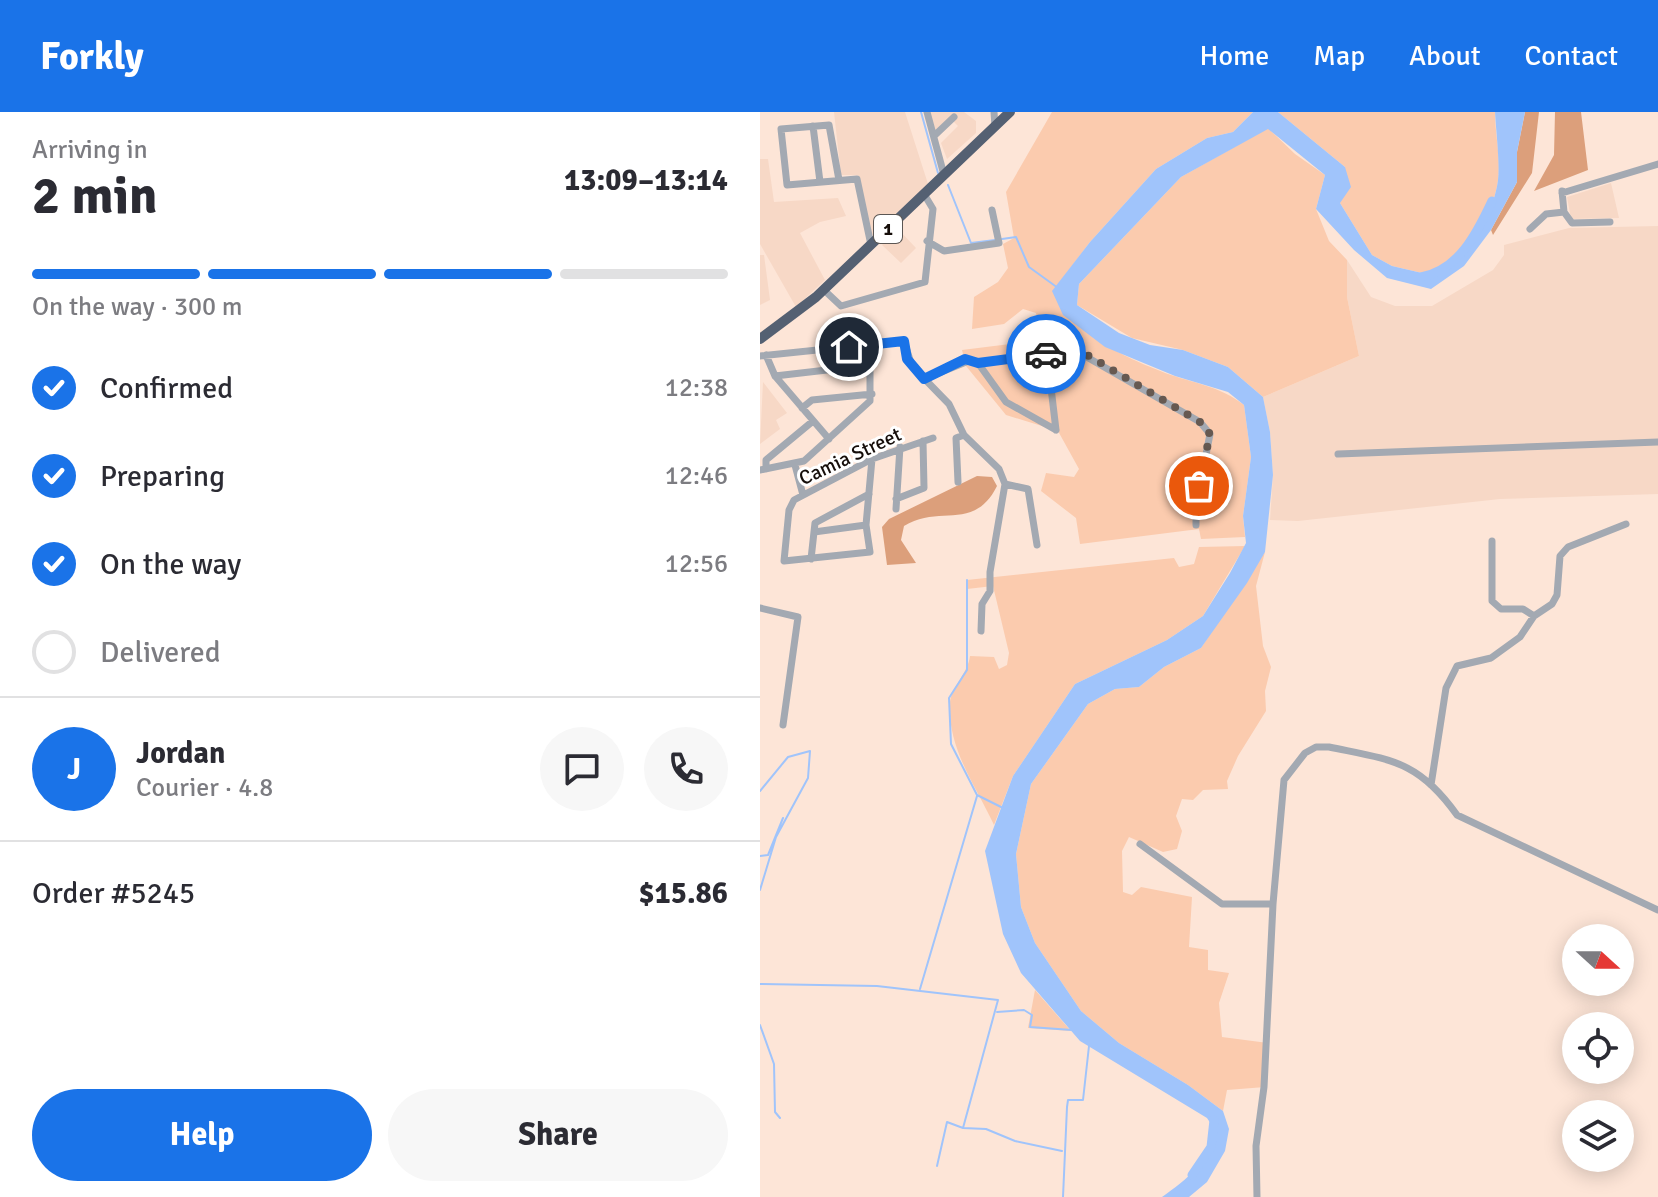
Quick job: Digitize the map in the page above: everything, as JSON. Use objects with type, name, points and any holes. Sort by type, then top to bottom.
[{"type":"highway","name":"1","points":[[760,339],[824,290],[1010,112]]},
{"type":"street","points":[[927,112],[944,175]]},
{"type":"street","points":[[994,112],[995,127]]},
{"type":"street","points":[[934,136],[956,115]]},
{"type":"street","points":[[839,180],[829,125],[781,129],[787,185],[857,179],[871,245]]},
{"type":"street","points":[[813,126],[820,182]]},
{"type":"street","points":[[1610,222],[1572,223],[1564,212],[1562,191],[1658,164]]},
{"type":"street","points":[[824,290],[841,306],[925,282],[927,241],[933,209],[924,194]]},
{"type":"street","points":[[927,241],[944,251],[999,243],[992,210]]},
{"type":"street","points":[[1530,229],[1546,214],[1564,212]]},
{"type":"street","points":[[829,439],[775,376],[763,356],[904,341],[907,359],[949,404],[964,435],[999,469],[1005,484],[991,565],[990,591],[982,604],[981,631]]},
{"type":"street","points":[[924,379],[965,359],[978,363],[1078,352],[1089,356],[1200,422],[1210,434],[1196,506],[1196,525]]},
{"type":"street","points":[[978,363],[1006,402],[1056,430],[1047,354]]},
{"type":"street","points":[[775,376],[870,365],[871,398],[829,439],[795,465],[763,470],[766,460],[813,421]]},
{"type":"street","points":[[802,408],[812,400],[871,398]]},
{"type":"street","points":[[958,482],[956,438],[964,435]]},
{"type":"street","name":"Camia Street","points":[[811,559],[784,561],[789,510],[794,500],[872,459],[933,438]]},
{"type":"street","points":[[896,499],[924,488],[923,441]]},
{"type":"street","points":[[1338,454],[1658,442]]},
{"type":"street","points":[[896,509],[900,447]]},
{"type":"street","points":[[869,494],[815,523],[811,559],[870,552],[866,525],[869,494],[872,459]]},
{"type":"street","points":[[795,465],[803,495]]},
{"type":"street","points":[[1005,484],[1028,489],[1037,545]]},
{"type":"street","points":[[1431,785],[1451,675],[1464,662],[1491,658],[1520,637],[1534,616],[1552,604],[1557,595],[1562,552],[1626,524]]},
{"type":"street","points":[[814,532],[866,525]]},
{"type":"street","points":[[1492,541],[1494,605],[1501,609],[1523,609],[1534,616]]},
{"type":"street","points":[[760,608],[798,617],[783,725]]},
{"type":"street","points":[[1257,1197],[1256,1146],[1269,1021],[1273,904],[1284,780],[1305,753],[1316,747],[1329,747],[1396,761],[1419,773],[1457,815],[1658,910]]},
{"type":"street","points":[[1140,844],[1222,904],[1273,904]]},
{"type":"shaded area","points":[[834,112],[905,112],[928,184],[871,237],[858,175],[841,175]]},
{"type":"shaded area","points":[[928,112],[964,112],[976,121],[976,133],[947,159],[941,143],[958,126],[951,119],[935,133]]},
{"type":"shaded area","points":[[1052,112],[1253,112],[1233,132],[1207,138],[1156,169],[1090,242],[1053,291],[1080,322],[1104,343],[1171,375],[1218,390],[1244,405],[1251,457],[1243,516],[1245,537],[1201,539],[1199,529],[1080,544],[1076,518],[1041,491],[1046,473],[1074,477],[1079,469],[1058,431],[1006,415],[966,366],[962,350],[1041,340],[1036,313],[1023,309],[1004,324],[972,329],[974,297],[998,282],[1008,268],[1003,244],[1014,238],[1006,192]]},
{"type":"shaded area","points":[[1278,112],[1495,112],[1498,180],[1484,222],[1467,247],[1435,276],[1392,266],[1372,255],[1340,203],[1345,167]]},
{"type":"shaded area","points":[[1525,112],[1539,112],[1532,173],[1493,235],[1491,230],[1517,182],[1517,152]]},
{"type":"shaded area","points":[[1555,112],[1581,112],[1588,170],[1534,191],[1554,155]]},
{"type":"shaded area","points":[[1268,128],[1295,154],[1325,175],[1316,209],[1329,241],[1347,260],[1347,297],[1359,356],[1263,397],[1228,367],[1183,350],[1132,338],[1077,305],[1079,284],[1181,177]]},
{"type":"shaded area","points":[[760,159],[768,159],[774,202],[838,198],[846,216],[820,222],[800,233],[825,280],[796,307],[760,244]]},
{"type":"shaded area","points":[[1611,183],[1619,218],[1571,219],[1567,197]]},
{"type":"shaded area","points":[[1658,226],[1658,494],[1500,499],[1298,521],[1270,520],[1273,475],[1270,432],[1263,397],[1359,356],[1347,297],[1347,260],[1371,297],[1395,306],[1432,306],[1493,270],[1504,255],[1504,245],[1569,228]]},
{"type":"shaded area","points":[[897,228],[916,248],[901,263],[882,245]]},
{"type":"shaded area","points":[[760,255],[764,255],[770,300],[760,305]]},
{"type":"shaded area","points":[[763,382],[787,413],[776,420],[780,429],[760,444]]},
{"type":"shaded area","points":[[977,476],[992,477],[997,486],[988,500],[967,513],[930,517],[904,526],[901,540],[916,563],[887,565],[882,527],[889,519]]},
{"type":"shaded area","points":[[1245,546],[1203,616],[1167,640],[1075,684],[1013,776],[994,825],[958,751],[950,719],[950,702],[970,656],[994,657],[999,669],[1007,665],[1009,653],[993,586],[967,589],[967,580],[1174,558],[1179,567],[1194,564],[1199,547]]},
{"type":"shaded area","points":[[1265,552],[1256,586],[1263,646],[1271,667],[1265,691],[1266,711],[1238,756],[1227,781],[1228,789],[1203,790],[1193,800],[1182,799],[1176,816],[1182,831],[1177,849],[1163,852],[1129,837],[1122,851],[1123,892],[1132,895],[1141,887],[1192,897],[1189,947],[1208,950],[1208,970],[1229,973],[1219,1003],[1222,1037],[1268,1043],[1265,1087],[1227,1090],[1223,1111],[1188,1085],[1119,1043],[1081,1011],[1035,943],[1021,907],[1016,854],[1031,784],[1088,704],[1115,689],[1139,687],[1164,667],[1201,648]]},
{"type":"shaded area","points":[[1035,990],[1071,1031],[1028,1028]]},
{"type":"water","points":[[1253,112],[1278,112],[1345,167],[1351,187],[1340,203],[1372,255],[1392,266],[1435,276],[1467,247],[1490,208],[1498,180],[1495,112],[1525,112],[1517,152],[1517,182],[1491,230],[1464,266],[1431,289],[1387,278],[1354,250],[1316,209],[1325,175],[1268,129],[1181,177],[1079,284],[1077,305],[1119,333],[1150,345],[1183,350],[1228,367],[1263,397],[1270,432],[1273,475],[1265,552],[1247,583],[1201,648],[1164,667],[1139,687],[1115,689],[1088,704],[1031,784],[1016,854],[1021,907],[1035,943],[1081,1011],[1119,1043],[1188,1085],[1223,1111],[1229,1129],[1225,1151],[1207,1182],[1189,1197],[1162,1197],[1203,1161],[1215,1130],[1207,1118],[1080,1041],[1021,973],[1003,934],[985,851],[1013,776],[1075,684],[1167,640],[1203,616],[1246,543],[1243,516],[1251,457],[1244,405],[1228,392],[1175,376],[1105,347],[1063,315],[1052,291],[1090,242],[1156,169],[1207,138],[1233,132]]},
{"type":"waterway","points":[[921,112],[938,173]]},
{"type":"waterway","points":[[948,185],[971,243],[995,240]]},
{"type":"waterway","points":[[1421,277],[1446,267],[1456,258],[1473,237],[1492,201]]},
{"type":"waterway","points":[[1002,239],[1016,237],[1029,267],[1058,288]]},
{"type":"waterway","points":[[967,580],[967,670],[949,698],[951,744],[977,795],[1003,808]]},
{"type":"waterway","points":[[760,791],[788,757],[810,751],[808,778],[776,837],[760,890]]},
{"type":"waterway","points":[[920,989],[977,796]]},
{"type":"waterway","points":[[760,856],[768,855],[783,818]]},
{"type":"waterway","points":[[760,984],[877,986],[998,1000],[963,1128]]},
{"type":"waterway","points":[[997,1012],[1024,1010],[1032,1015],[1030,1027],[1072,1030]]},
{"type":"waterway","points":[[760,1025],[774,1064],[775,1112],[780,1118]]},
{"type":"waterway","points":[[1063,1197],[1068,1100],[1083,1100],[1089,1046]]},
{"type":"waterway","points":[[1192,1175],[1211,1147],[1214,1120]]},
{"type":"waterway","points":[[937,1166],[947,1122],[963,1128],[986,1129],[1015,1141],[1062,1151]]},
{"type":"way so far","points":[[1046,354],[1078,352],[1089,356],[1200,422],[1210,434],[1199,486]]},
{"type":"route","points":[[849,347],[904,341],[907,359],[924,379],[965,359],[978,363],[1046,354]]}]
